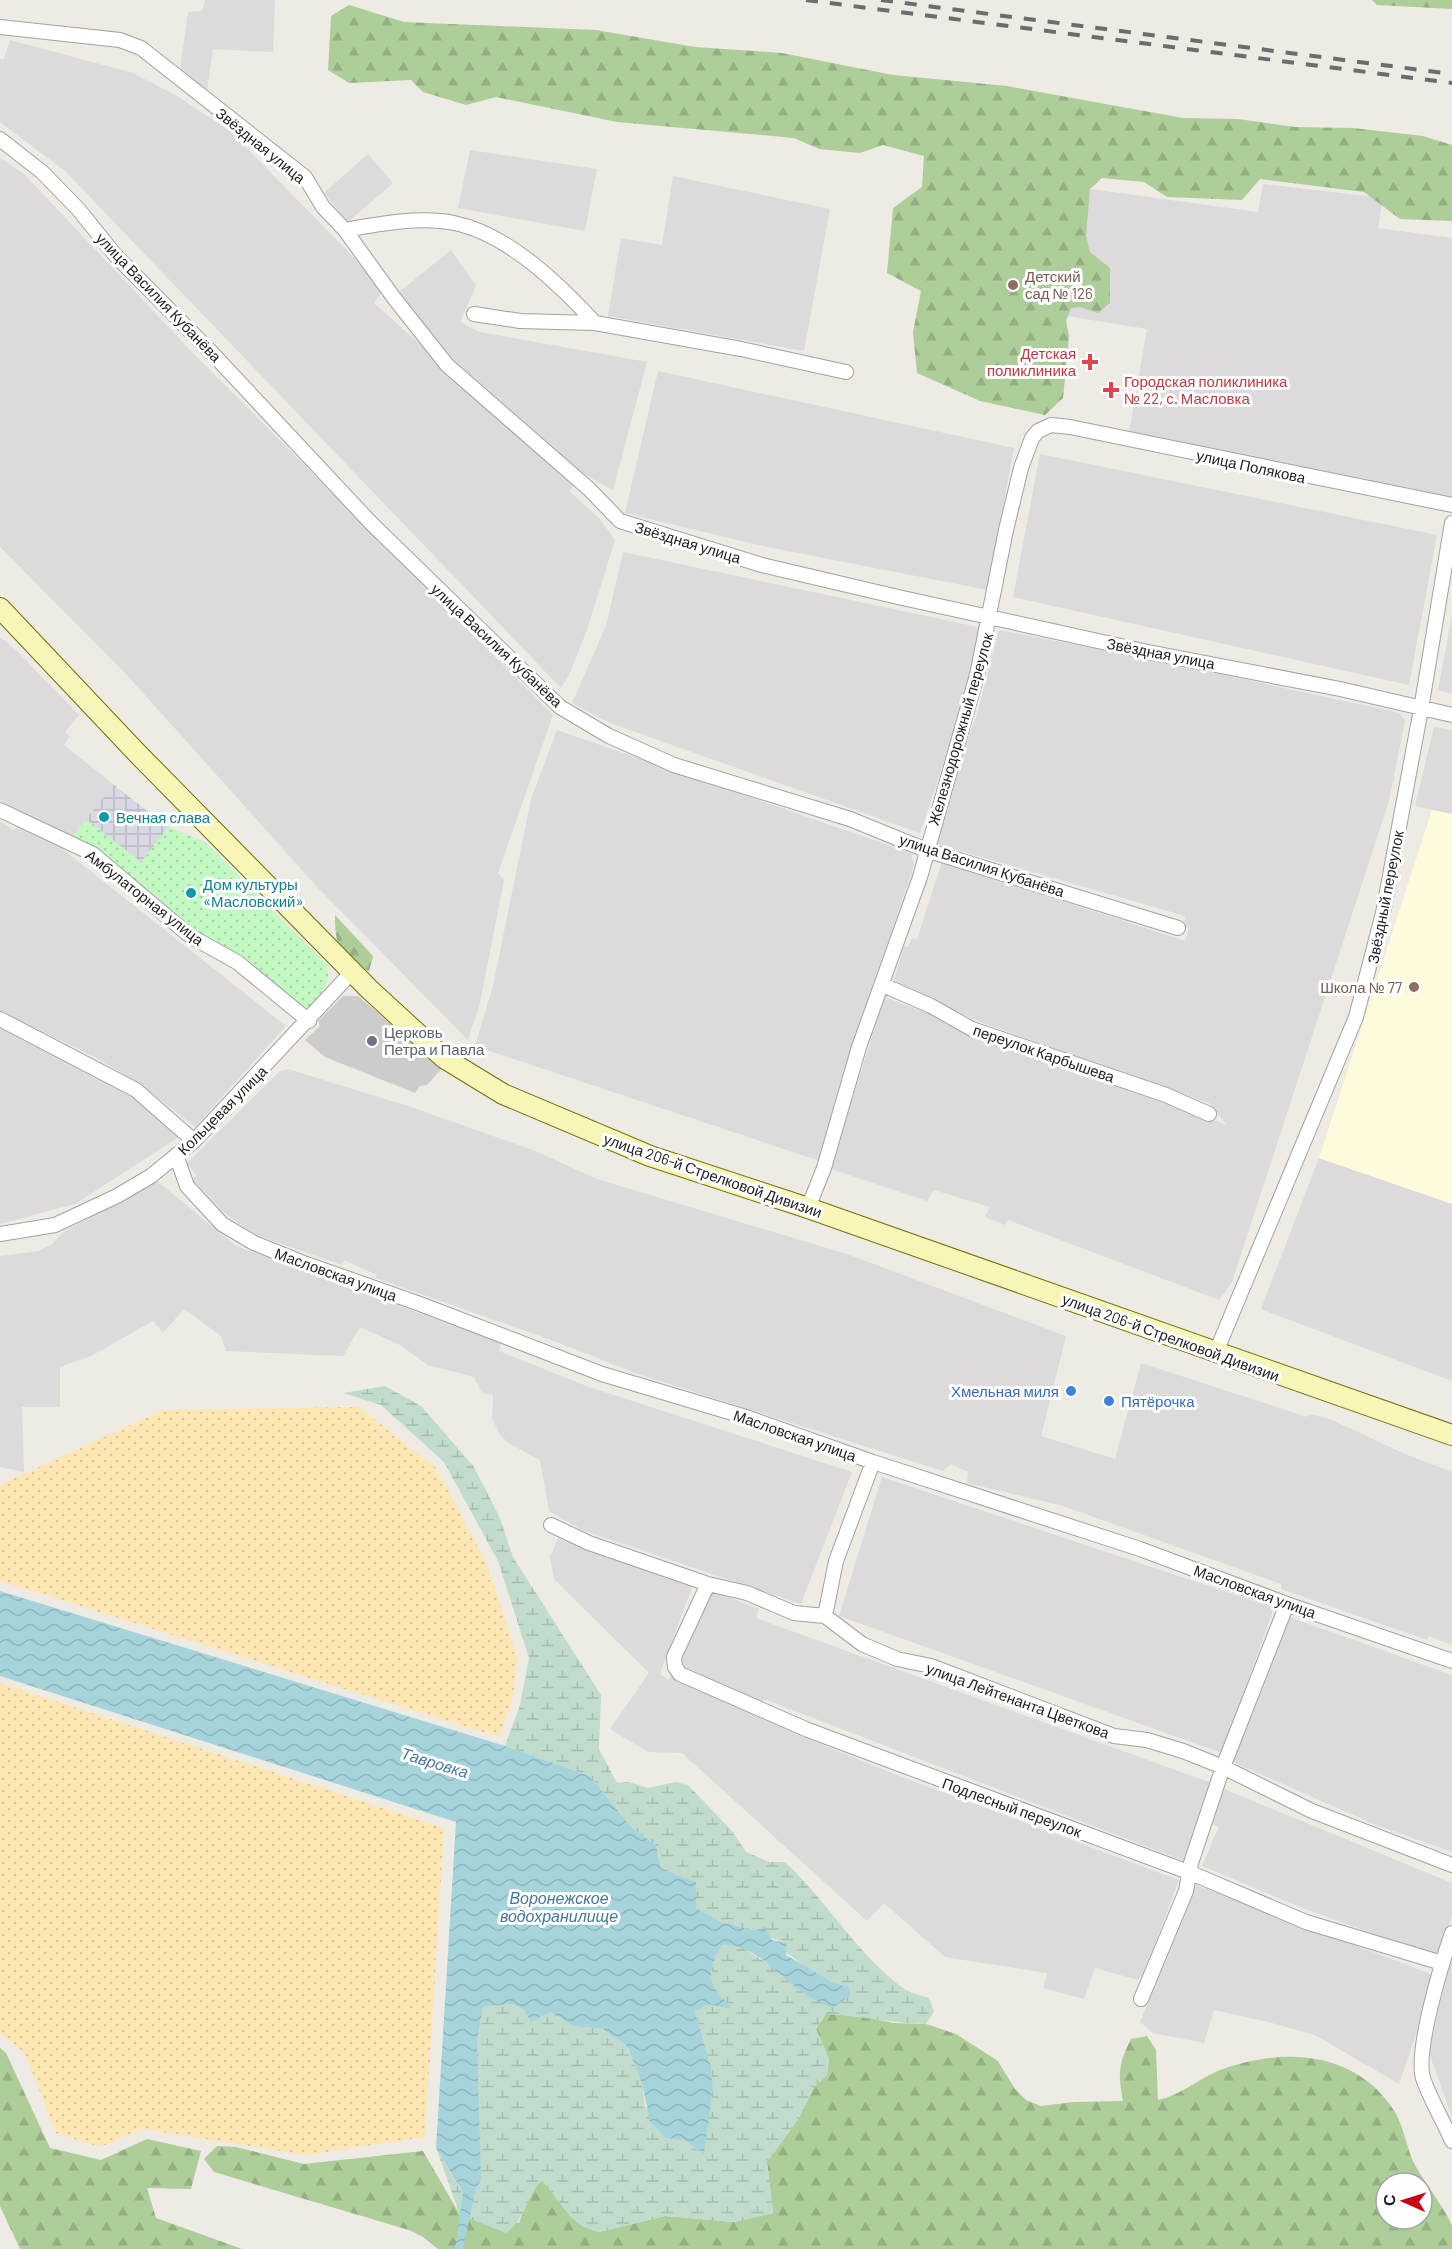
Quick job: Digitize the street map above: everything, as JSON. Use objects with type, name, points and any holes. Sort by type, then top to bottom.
[{"type":"main road","name":"улица 206-й Стрелковой Дивизии","points":[[0,608],[352,972],[444,1058],[503,1094],[650,1156],[808,1208],[1452,1435]]},
{"type":"street","name":"Звёздная улица","points":[[0,27],[120,40],[141,48],[305,177],[323,207],[345,230],[394,298],[447,365],[589,489],[620,521],[762,565],[1148,652],[1329,687],[1452,715]]},
{"type":"street","name":"улица Василия Кубанёва","points":[[0,139],[57,188],[116,256],[212,353],[370,522],[560,706],[609,736],[674,765],[850,819],[926,850],[1178,928]]},
{"type":"street","points":[[345,230],[371,225],[429,222],[454,223],[477,231],[506,246],[546,273],[595,323]]},
{"type":"street","points":[[474,314],[520,321],[595,323],[846,372]]},
{"type":"street","name":"Железнодорожный переулок","points":[[808,1208],[824,1168],[859,1047],[920,877],[978,675],[1006,530],[1021,468],[1032,438],[1038,431],[1051,425]]},
{"type":"street","name":"улица Полякова","points":[[1051,425],[1452,505]]},
{"type":"street","name":"Звёздный переулок","points":[[1216,1352],[1356,1017],[1383,913],[1421,709],[1452,523]]},
{"type":"street","name":"Амбулаторная улица","points":[[0,810],[66,839],[93,855],[190,936],[237,962],[309,1021]]},
{"type":"street","name":"Кольцевая улица","points":[[0,1234],[55,1225],[117,1196],[151,1176],[194,1141],[309,1021],[352,972]]},
{"type":"street","name":"переулок Карбышева","points":[[883,985],[931,1006],[972,1029],[1166,1095],[1209,1114]]},
{"type":"street","points":[[0,1019],[136,1090],[194,1141]]},
{"type":"street","name":"Масловская улица","points":[[176,1155],[187,1186],[222,1224],[254,1243],[603,1374],[746,1417],[873,1462],[1140,1548],[1287,1604],[1452,1661]]},
{"type":"street","points":[[551,1525],[589,1543],[708,1584],[747,1593],[794,1613],[825,1616],[836,1561],[873,1462]]},
{"type":"street","name":"Подлесный переулок","points":[[708,1584],[674,1657],[675,1667],[680,1674],[808,1730],[1191,1873],[1306,1922],[1442,1963]]},
{"type":"street","points":[[1141,1999],[1186,1891],[1191,1863],[1223,1767],[1287,1604]]},
{"type":"street","name":"улица Лейтенанта Цветкова","points":[[825,1616],[862,1644],[897,1659],[942,1670],[1114,1736],[1147,1740],[1223,1767],[1312,1811],[1452,1865]]},
{"type":"street","points":[[1452,1933],[1442,1963],[1422,2050],[1423,2076],[1452,2141]]},
{"type":"shaded area","points":[[205,0],[275,0],[273,52],[213,49],[207,91],[180,70],[188,12],[202,11]]},
{"type":"shaded area","points":[[10,40],[133,73],[177,96],[231,132],[362,266],[381,293],[374,303],[575,484],[569,491],[599,518],[615,540],[587,630],[569,675],[561,688],[65,171],[0,122],[0,59],[4,59]]},
{"type":"shaded area","points":[[470,150],[597,169],[585,231],[458,208]]},
{"type":"shaded area","points":[[368,154],[393,183],[348,222],[324,193]]},
{"type":"shaded area","points":[[0,158],[24,174],[190,350],[553,715],[498,873],[504,880],[480,1003],[468,1040],[318,888],[127,675],[0,547]]},
{"type":"shaded area","points":[[673,176],[830,209],[804,351],[608,316],[621,238],[662,245]]},
{"type":"shaded area","points":[[1263,184],[1383,198],[1378,228],[1452,238],[1452,497],[1129,433],[1147,329],[1061,315],[1083,188],[1258,212]]},
{"type":"shaded area","points":[[451,250],[476,286],[460,322],[480,332],[647,362],[613,490],[580,472],[445,354],[399,292]]},
{"type":"shaded area","points":[[658,371],[1014,448],[988,590],[767,547],[625,513]]},
{"type":"shaded area","points":[[1040,454],[1437,535],[1409,685],[1013,597]]},
{"type":"shaded area","points":[[623,552],[983,628],[966,696],[920,833],[610,723],[572,703],[606,626]]},
{"type":"shaded area","points":[[1452,615],[1452,694],[1438,690]]},
{"type":"shaded area","points":[[999,630],[1178,665],[1400,713],[1405,721],[1389,801],[1232,1282],[1219,1300],[1008,1220],[1005,1225],[985,1217],[990,1207],[934,1190],[927,1201],[831,1169],[884,997],[940,1018],[959,1030],[1227,1125],[1209,1103],[980,1022],[901,986],[894,980],[904,946],[908,947],[912,938],[917,939],[942,862],[1185,941],[1189,928],[1184,927],[1185,916],[933,843],[945,800],[977,714]]},
{"type":"shaded area","points":[[0,637],[15,649],[79,715],[65,732],[70,736],[64,745],[114,785],[72,837],[0,800]]},
{"type":"shaded area","points":[[1434,727],[1452,730],[1452,814],[1415,806]]},
{"type":"shaded area","points":[[557,730],[911,853],[914,865],[870,996],[820,1161],[475,1046],[493,986],[531,799]]},
{"type":"shaded area","points":[[114,785],[168,827],[141,862],[86,819]]},
{"type":"shaded area","name":"Школа № 77","points":[[1432,810],[1452,814],[1452,1204],[1319,1158]]},
{"type":"shaded area","points":[[0,821],[14,830],[20,822],[60,847],[286,1026],[195,1127],[143,1086],[93,1056],[0,1011]]},
{"type":"shaded area","points":[[343,996],[358,996],[442,1068],[427,1085],[420,1086],[415,1093],[325,1057],[305,1040],[320,1026],[318,1021]]},
{"type":"shaded area","points":[[0,1026],[97,1076],[141,1103],[179,1137],[75,1204],[0,1224]]},
{"type":"shaded area","points":[[288,1069],[411,1107],[533,1150],[597,1179],[850,1255],[1066,1336],[1041,1436],[1115,1459],[1141,1363],[1307,1417],[1309,1414],[1330,1419],[1405,1454],[1452,1472],[1452,1645],[1429,1636],[1427,1640],[1281,1589],[1281,1584],[1063,1506],[967,1483],[968,1472],[951,1464],[943,1471],[635,1373],[562,1344],[376,1278],[377,1275],[344,1260],[342,1265],[253,1234],[222,1211],[192,1179],[196,1175],[187,1163],[279,1072]]},
{"type":"shaded area","points":[[1319,1158],[1452,1204],[1452,1381],[1261,1309]]},
{"type":"shaded area","points":[[157,1181],[236,1246],[501,1343],[499,1351],[589,1387],[852,1472],[801,1604],[582,1530],[549,1511],[540,1460],[510,1444],[500,1435],[492,1418],[493,1395],[482,1393],[474,1377],[428,1365],[400,1345],[360,1327],[343,1356],[226,1351],[221,1336],[184,1309],[163,1333],[153,1321],[91,1356],[60,1367],[60,1407],[22,1407],[24,1472],[0,1467],[0,1256],[39,1251],[52,1244],[65,1231]]},
{"type":"shaded area","points":[[882,1477],[1274,1608],[1222,1753],[839,1616]]},
{"type":"shaded area","points":[[558,1538],[692,1587],[660,1674],[669,1680],[671,1675],[803,1737],[894,1774],[1179,1880],[1144,1974],[1138,1980],[1095,1968],[1084,1999],[1043,1988],[1047,1973],[945,1957],[884,1903],[867,1921],[682,1753],[648,1752],[610,1729],[649,1673],[554,1579],[550,1557]]},
{"type":"shaded area","points":[[713,1591],[759,1609],[756,1618],[1214,1784],[1187,1862],[764,1699],[761,1705],[685,1667],[681,1658]]},
{"type":"shaded area","points":[[1289,1617],[1452,1675],[1452,1852],[1376,1825],[1233,1762]]},
{"type":"shaded area","points":[[1224,1789],[1452,1883],[1452,1916],[1437,1957],[1300,1907],[1202,1866],[1219,1827],[1209,1823]]},
{"type":"shaded area","points":[[1196,1885],[1436,1976],[1399,2084],[1315,2035],[1268,2022],[1214,2010],[1204,2043],[1153,2033],[1140,2022]]},
{"type":"shaded area","points":[[1452,1950],[1452,2117],[1429,2053]]},
{"type":"green space","points":[[1372,0],[1452,0],[1452,9],[1377,5]]},
{"type":"green space","points":[[349,5],[404,22],[596,30],[695,47],[782,53],[893,75],[1007,86],[1183,118],[1238,119],[1295,127],[1353,128],[1423,136],[1452,145],[1452,221],[1400,219],[1364,192],[1260,179],[1242,200],[1167,197],[1144,182],[1102,178],[1090,189],[1086,236],[1090,252],[1110,268],[1110,303],[1098,313],[1080,307],[1071,308],[1066,321],[1069,336],[1063,398],[1045,415],[980,401],[917,373],[913,332],[921,291],[887,273],[893,208],[922,187],[924,156],[883,145],[860,153],[819,149],[794,138],[617,122],[496,97],[466,105],[423,92],[411,80],[349,83],[328,70],[331,16]]},
{"type":"green space","points":[[114,785],[168,827],[204,841],[326,964],[328,978],[326,984],[306,1013],[195,933],[72,837]]},
{"type":"green space","points":[[335,915],[373,956],[369,971],[351,961],[341,950],[336,935]]},
{"type":"green space","points":[[385,1386],[421,1406],[474,1467],[499,1516],[513,1557],[601,1695],[599,1749],[617,1783],[629,1782],[648,1788],[675,1782],[688,1785],[733,1832],[746,1852],[769,1862],[785,1862],[886,1974],[906,1990],[929,1998],[934,2011],[926,2024],[826,2014],[816,2029],[829,2059],[827,2075],[814,2087],[799,2118],[767,2162],[773,2213],[734,2222],[665,2216],[599,2232],[582,2226],[571,2217],[542,2180],[518,2221],[506,2233],[460,2215],[436,2148],[466,2199],[477,2042],[483,2007],[511,2004],[525,2010],[550,2012],[573,2026],[601,2029],[628,2047],[642,2084],[645,2106],[666,2138],[684,2140],[703,2153],[713,2087],[711,2067],[695,2012],[708,2004],[729,2009],[730,2006],[716,1991],[711,1977],[714,1962],[722,1944],[738,1945],[770,1965],[834,1983],[808,1969],[786,1952],[787,1943],[721,1922],[695,1908],[696,1882],[661,1868],[656,1845],[631,1827],[590,1776],[505,1746],[520,1705],[529,1658],[498,1561],[444,1462],[381,1405],[343,1393]]},
{"type":"green space","points":[[826,2014],[858,2015],[893,2023],[926,2024],[956,2034],[998,2061],[1015,2089],[1026,2100],[1041,2106],[1074,2102],[1123,2101],[1120,2084],[1121,2063],[1131,2039],[1147,2036],[1156,2050],[1158,2100],[1220,2070],[1268,2058],[1316,2059],[1339,2065],[1360,2076],[1379,2091],[1395,2112],[1419,2171],[1374,2171],[1374,2231],[1434,2231],[1434,2195],[1452,2226],[1452,2249],[438,2249],[423,2237],[409,2230],[214,2172],[204,2159],[217,2146],[236,2147],[304,2164],[423,2151],[460,2215],[519,2223],[531,2192],[542,2180],[571,2217],[582,2226],[599,2232],[665,2216],[734,2222],[773,2213],[767,2162],[799,2118],[814,2087],[827,2075],[829,2059],[816,2029]]},
{"type":"green space","points":[[0,2048],[6,2053],[50,2148],[101,2160],[147,2139],[201,2151],[191,2189],[147,2188],[156,2218],[242,2249],[20,2249],[0,2206]]},
{"type":"sand","points":[[359,1407],[436,1468],[486,1562],[518,1659],[512,1701],[499,1737],[0,1581],[0,1485],[163,1410]]},
{"type":"sand","points":[[0,1683],[444,1828],[425,2137],[306,2155],[143,2129],[100,2147],[56,2133],[25,2054],[0,2033]]},
{"type":"water","name":"Воронежское водохранилище","points":[[0,1591],[505,1746],[590,1776],[631,1827],[656,1845],[661,1868],[696,1882],[696,1908],[721,1922],[755,1931],[765,1926],[772,1940],[787,1943],[786,1955],[834,1983],[850,1988],[850,1996],[832,2008],[805,1994],[765,1961],[745,1949],[722,1945],[714,1963],[712,1977],[713,1984],[731,2006],[730,2009],[708,2004],[695,2012],[711,2067],[713,2087],[704,2154],[684,2140],[666,2138],[650,2121],[642,2084],[628,2047],[602,2029],[573,2026],[550,2012],[531,2022],[525,2010],[511,2004],[483,2007],[477,2042],[481,2180],[476,2188],[463,2249],[455,2249],[463,2193],[436,2148],[456,1822],[0,1676]]},
{"type":"railway","points":[[806,0],[1452,83]]},
{"type":"railway","points":[[881,0],[1452,74]]},
{"type":"place","name":"Детский сад № 126","points":[[1013,285]]},
{"type":"place","name":"Детская поликлиника","points":[[1090,362]]},
{"type":"place","name":"Городская поликлиника № 22, с. Масловка","points":[[1111,390]]},
{"type":"place","name":"Вечная слава","points":[[104,817]]},
{"type":"place","name":"Дом культуры «Масловский»","points":[[191,893]]},
{"type":"place","name":"Школа № 77","points":[[1414,987]]},
{"type":"place","name":"Церковь Петра и Павла","points":[[372,1041]]},
{"type":"place","name":"Хмельная миля","points":[[1071,1391]]},
{"type":"place","name":"Пятёрочка","points":[[1109,1401]]},
{"type":"water label","name":"Тавровка","points":[[435,1762]]}]
